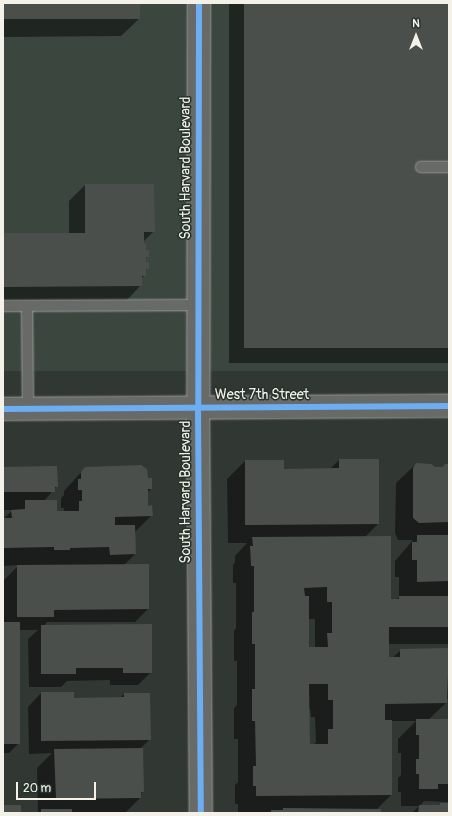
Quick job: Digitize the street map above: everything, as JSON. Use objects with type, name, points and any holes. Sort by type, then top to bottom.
[{"type":"street","name":"South Harvard Boulevard","points":[[199,3],[198,408],[201,813]]},
{"type":"street","name":"West 7th Street","points":[[3,409],[449,406]]},
{"type":"lane","points":[[421,168],[449,167]]},
{"type":"lane","points":[[3,306],[198,305]]},
{"type":"lane","points":[[27,306],[28,409]]},
{"type":"shaded area","points":[[3,3],[449,3],[449,371],[3,371]]},
{"type":"building","points":[[4,3],[140,3],[140,19],[4,19]]},
{"type":"building","points":[[244,3],[449,3],[449,348],[244,348]]},
{"type":"building","points":[[85,184],[154,184],[155,232],[144,232],[144,244],[146,244],[146,250],[149,250],[149,257],[146,257],[146,262],[149,262],[149,269],[146,269],[146,276],[142,276],[142,286],[3,287],[3,233],[85,233]]},
{"type":"building","points":[[339,459],[379,459],[379,524],[245,525],[245,460],[284,460],[284,469],[339,468]]},
{"type":"building","points":[[416,463],[431,464],[435,467],[443,467],[445,464],[449,464],[449,522],[419,523],[413,518],[413,468]]},
{"type":"building","points":[[141,465],[147,469],[148,478],[152,478],[152,489],[148,489],[148,506],[152,505],[153,516],[115,517],[115,525],[135,525],[136,554],[110,555],[109,547],[70,548],[70,550],[54,550],[54,547],[3,548],[3,518],[12,518],[11,510],[25,509],[25,500],[57,500],[57,511],[79,511],[79,501],[82,501],[82,490],[78,490],[78,479],[81,479],[81,472],[85,467]]},
{"type":"building","points":[[57,466],[58,487],[55,487],[55,492],[3,492],[3,467]]},
{"type":"building","points":[[417,535],[449,535],[449,581],[417,582],[417,560],[412,560],[412,542],[417,542]]},
{"type":"building","points":[[391,536],[391,599],[399,599],[399,596],[449,596],[449,627],[389,627],[389,657],[400,657],[400,649],[449,648],[447,703],[385,704],[385,720],[392,720],[392,795],[256,796],[256,786],[253,786],[253,766],[256,766],[255,721],[252,721],[252,689],[255,689],[255,644],[252,644],[254,566],[251,566],[250,546],[253,546],[252,537]],"holes":[[[327,587],[327,602],[332,602],[332,633],[327,633],[328,647],[309,647],[309,596],[305,596],[304,588]],[[309,684],[328,684],[328,700],[333,700],[333,729],[328,729],[328,744],[310,744]]]},
{"type":"building","points":[[149,564],[149,609],[54,610],[54,617],[17,617],[17,565]]},
{"type":"building","points":[[3,622],[20,622],[20,744],[3,744]]},
{"type":"building","points":[[152,624],[152,673],[123,673],[123,668],[76,668],[76,674],[41,674],[41,625]]},
{"type":"building","points":[[41,692],[74,692],[74,698],[124,697],[124,693],[150,693],[151,740],[41,741]]},
{"type":"building","points":[[416,719],[449,719],[449,784],[438,784],[438,789],[419,789],[419,774],[416,774],[416,759],[419,759],[419,735],[416,735]]},
{"type":"building","points":[[143,748],[144,792],[141,792],[141,798],[56,799],[54,749]]},
{"type":"building","points":[[440,803],[449,803],[449,813],[418,813],[419,805],[440,805]]},
{"type":"building","points":[[3,805],[21,805],[21,813],[3,813]]},
{"type":"building","points":[[283,808],[381,809],[381,813],[271,813],[271,810],[283,810]]},
{"type":"building","points":[[41,809],[72,809],[72,813],[41,813]]},
{"type":"cycle path","points":[[199,3],[198,408],[201,813]]},
{"type":"cycle path","points":[[3,409],[449,406]]}]
